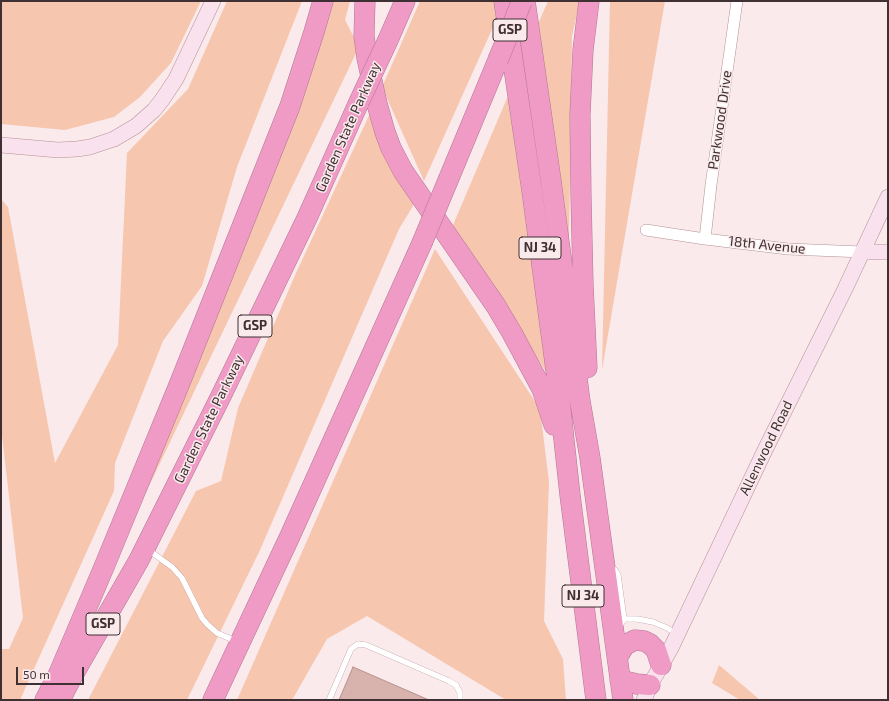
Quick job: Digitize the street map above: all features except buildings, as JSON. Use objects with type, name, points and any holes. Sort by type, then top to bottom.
[{"type":"highway","points":[[45,700],[59,673],[101,574],[290,106],[323,1]]},
{"type":"highway","points":[[364,1],[364,36],[366,58],[385,132],[403,171],[496,306],[537,379],[553,422],[570,495]]},
{"type":"highway","name":"Garden State Parkway","points":[[60,700],[146,548],[307,218],[405,1]]},
{"type":"highway","name":"NJ 34","points":[[504,1],[532,191],[558,385],[570,495],[596,699]]},
{"type":"highway","name":"GSP","points":[[213,700],[422,243],[522,1]]},
{"type":"highway","name":"NJ 34","points":[[525,1],[551,181],[580,401],[590,458]]},
{"type":"highway","points":[[589,1],[583,50],[580,123],[583,284],[589,399],[590,458],[604,562],[619,625],[618,656],[623,700]]},
{"type":"highway","points":[[618,656],[625,645],[635,640],[644,641],[656,650],[661,665]]},
{"type":"highway","points":[[620,680],[637,684],[647,693]]},
{"type":"street","points":[[1,145],[58,150],[77,149],[90,147],[114,139],[136,126],[154,110],[176,79],[212,1]]},
{"type":"street","name":"Parkwood Drive","points":[[705,239],[711,185],[737,1]]},
{"type":"street","name":"Allenwood Road","points":[[647,693],[863,252],[888,197]]},
{"type":"street","name":"18th Avenue","points":[[646,230],[788,250],[888,252]]},
{"type":"lane","points":[[146,548],[172,567],[182,578],[202,618],[207,624],[217,633],[240,643]]},
{"type":"lane","points":[[619,625],[637,619],[653,622],[677,634]]},
{"type":"lane","points":[[329,700],[351,649],[358,644],[366,645],[449,681],[456,685],[460,693],[460,700]]},
{"type":"shaded area","points":[[1,1],[201,1],[171,63],[140,97],[114,117],[65,130],[1,124]]},
{"type":"shaded area","points":[[227,1],[302,1],[237,167],[202,286],[163,341],[115,463],[114,491],[20,700],[1,700],[1,649],[9,649],[23,618],[1,427],[1,199],[8,207],[55,463],[118,345],[127,153],[188,89]]},
{"type":"shaded area","points":[[329,1],[350,1],[345,20],[359,47],[138,509]]},
{"type":"shaded area","points":[[420,1],[496,1],[498,16],[424,181],[382,87]]},
{"type":"shaded area","points":[[548,1],[580,1],[572,36],[569,242],[538,24]]},
{"type":"shaded area","points":[[610,1],[665,1],[602,370]]},
{"type":"shaded area","points":[[508,96],[548,375],[453,225]]},
{"type":"shaded area","points":[[372,109],[416,201],[399,229],[260,550],[187,700],[88,700],[196,491],[221,481],[238,408],[296,273]]},
{"type":"shaded area","points":[[435,249],[540,409],[549,482],[544,621],[563,659],[566,700],[506,700],[367,616],[327,639],[292,700],[237,700]]},
{"type":"shaded area","points":[[719,665],[760,700],[740,700],[712,683]]}]
